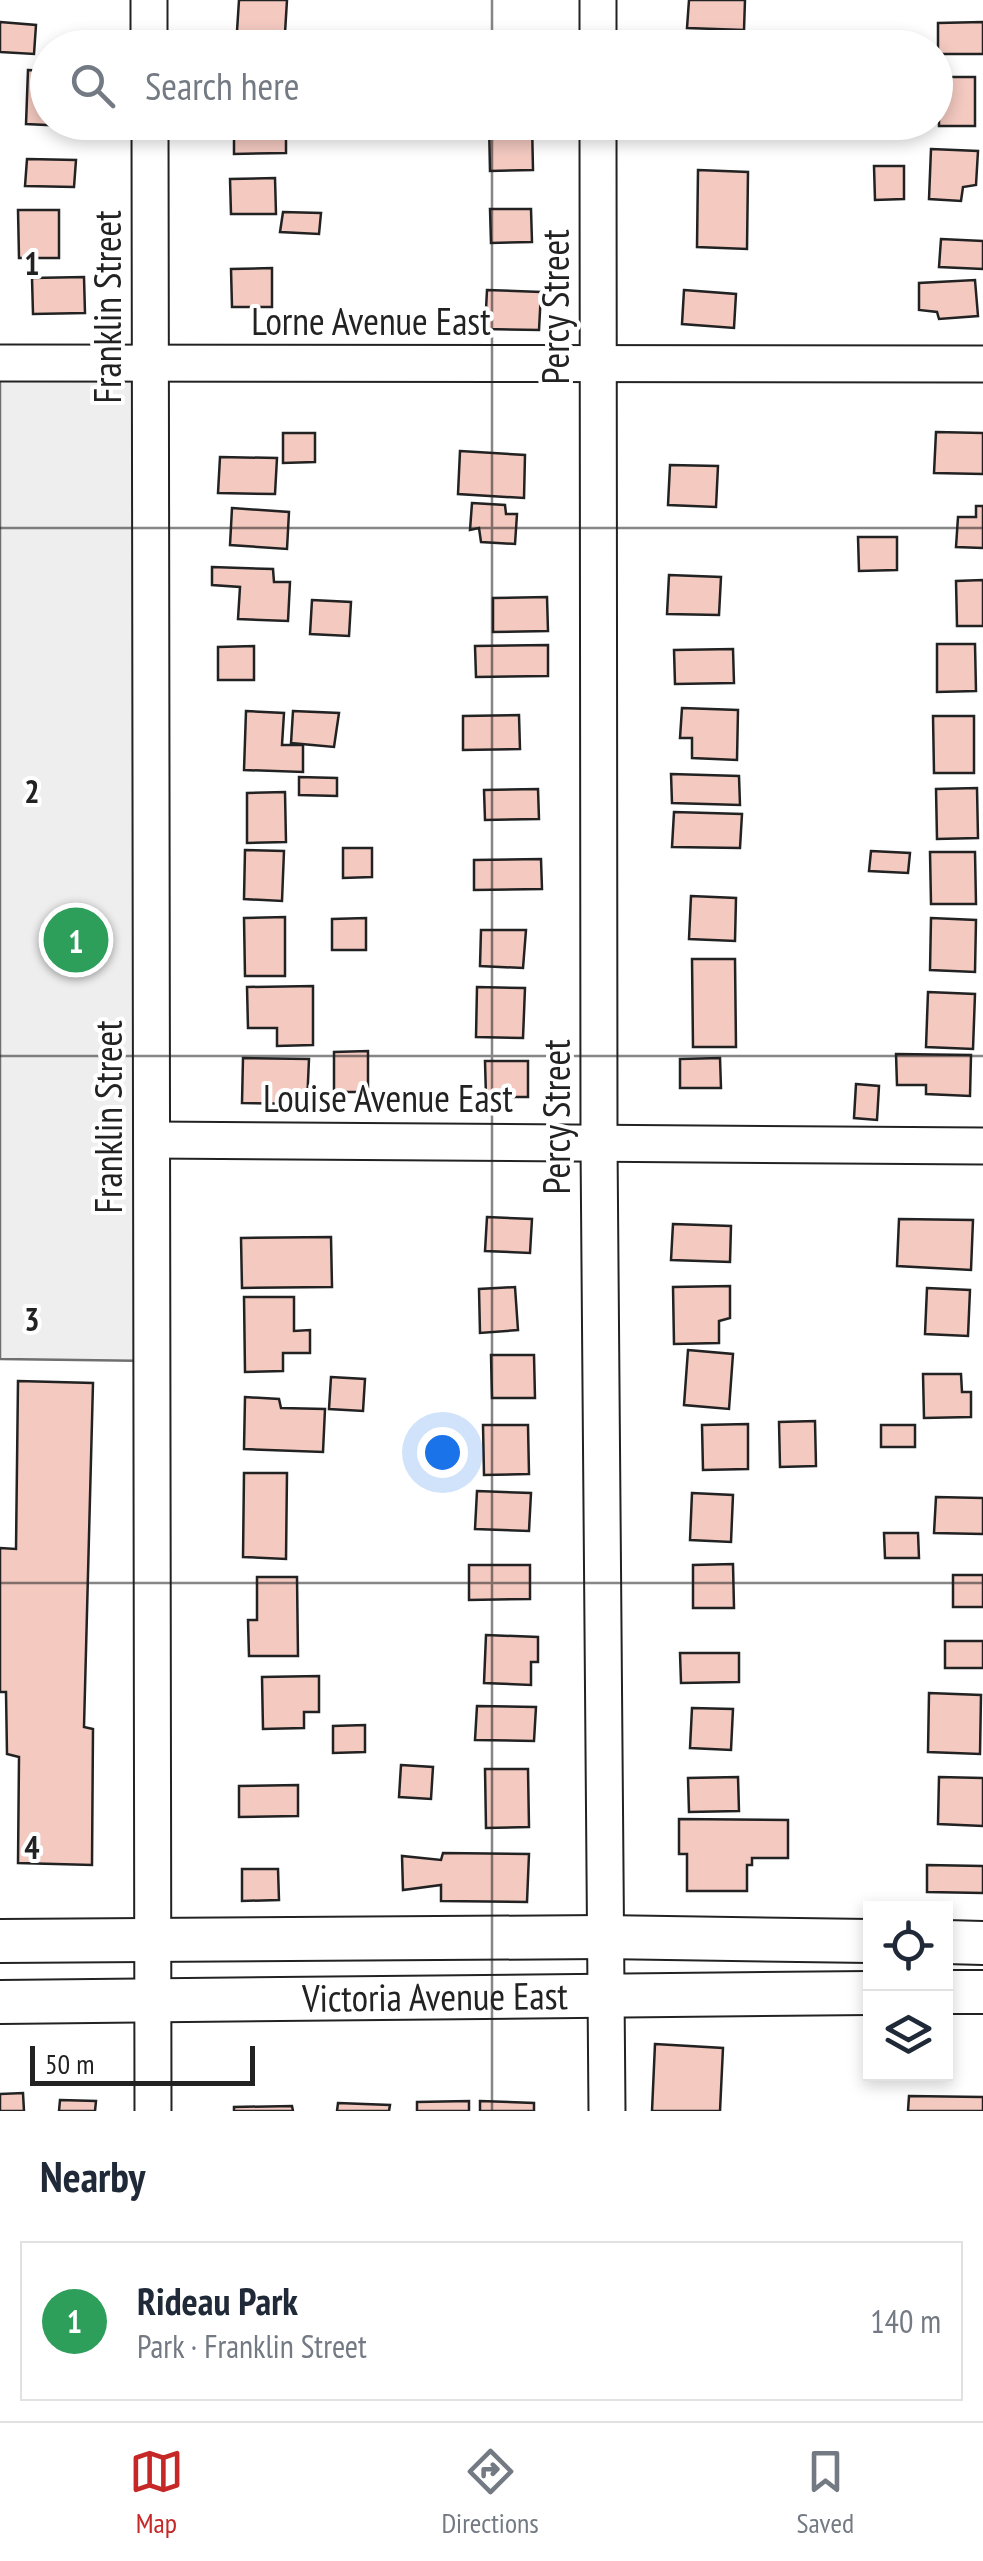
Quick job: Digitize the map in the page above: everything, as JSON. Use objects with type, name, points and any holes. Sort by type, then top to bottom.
[{"type":"main road","name":"Victoria Avenue East","points":[[0,1941],[603,1937],[863,1941]]},
{"type":"main road","points":[[953,1942],[983,1943]]},
{"type":"main road","name":"Victoria Avenue East","points":[[0,2002],[863,1992]]},
{"type":"main road","points":[[953,1992],[983,1992]]},
{"type":"street","points":[[149,0],[149,30]]},
{"type":"street","points":[[598,0],[598,30]]},
{"type":"street","name":"Franklin Street","points":[[150,140],[156,1938],[153,2111]]},
{"type":"street","name":"Percy Street","points":[[598,140],[599,1144],[607,2111]]},
{"type":"street","name":"Lorne Avenue East","points":[[0,363],[983,364]]},
{"type":"street","name":"Louise Avenue East","points":[[152,1140],[983,1146]]},
{"type":"shaded area","points":[[0,363],[151,365],[154,1361],[0,1359]]},
{"type":"building","points":[[239,0],[287,0],[285,30],[237,30]]},
{"type":"building","points":[[689,0],[745,0],[744,30],[687,28]]},
{"type":"building","points":[[0,22],[36,25],[36,30],[30,30],[30,54],[0,52]]},
{"type":"building","points":[[983,22],[983,54],[953,54],[953,30],[938,30],[938,23]]},
{"type":"building","points":[[28,70],[30,70],[30,124],[26,124]]},
{"type":"building","points":[[953,77],[975,77],[975,126],[953,126]]},
{"type":"building","points":[[234,140],[286,140],[286,153],[234,154]]},
{"type":"building","points":[[489,140],[532,140],[533,170],[490,171]]},
{"type":"building","points":[[931,149],[978,151],[976,185],[963,187],[961,201],[929,199]]},
{"type":"building","points":[[27,159],[76,160],[74,187],[25,186]]},
{"type":"building","points":[[874,166],[904,166],[904,199],[875,200]]},
{"type":"building","points":[[698,170],[748,172],[747,249],[697,247]]},
{"type":"building","points":[[275,178],[276,214],[231,214],[230,179]]},
{"type":"building","points":[[490,209],[531,209],[532,242],[491,243]]},
{"type":"building","points":[[18,210],[59,210],[59,258],[19,258]]},
{"type":"building","points":[[283,212],[321,213],[319,234],[280,232]]},
{"type":"building","points":[[941,239],[983,241],[983,269],[939,267]]},
{"type":"building","points":[[272,268],[272,307],[232,307],[231,269]]},
{"type":"building","points":[[84,277],[85,313],[33,314],[32,278]]},
{"type":"building","points":[[975,280],[978,316],[939,319],[937,312],[919,310],[919,283]]},
{"type":"building","points":[[487,290],[541,292],[539,330],[485,329]]},
{"type":"building","points":[[684,290],[736,294],[734,328],[682,324]]},
{"type":"building","points":[[936,432],[983,433],[983,474],[934,473]]},
{"type":"building","points":[[283,433],[315,433],[315,462],[283,463]]},
{"type":"building","points":[[460,451],[525,455],[524,498],[458,494]]},
{"type":"building","points":[[220,457],[277,458],[275,494],[218,493]]},
{"type":"building","points":[[670,465],[718,466],[716,507],[668,505]]},
{"type":"building","points":[[472,503],[505,505],[506,514],[517,514],[515,544],[481,542],[479,528],[470,530]]},
{"type":"building","points":[[976,506],[983,506],[983,548],[956,547],[958,517],[976,517]]},
{"type":"building","points":[[232,508],[289,512],[287,549],[230,545]]},
{"type":"building","points":[[858,537],[897,537],[897,570],[859,571]]},
{"type":"building","points":[[212,567],[273,569],[274,582],[290,582],[288,621],[238,619],[240,587],[212,585]]},
{"type":"building","points":[[669,575],[721,577],[719,615],[667,614]]},
{"type":"building","points":[[983,580],[983,626],[957,626],[956,581]]},
{"type":"building","points":[[547,597],[548,631],[493,632],[493,598]]},
{"type":"building","points":[[312,600],[351,602],[349,636],[310,634]]},
{"type":"building","points":[[937,644],[975,644],[976,691],[937,692]]},
{"type":"building","points":[[548,645],[548,676],[476,677],[475,646]]},
{"type":"building","points":[[254,646],[254,680],[218,680],[218,647]]},
{"type":"building","points":[[733,649],[734,683],[675,684],[674,650]]},
{"type":"building","points":[[682,708],[738,710],[737,760],[692,758],[692,738],[680,738]]},
{"type":"building","points":[[246,711],[284,713],[282,745],[303,745],[303,772],[244,770]]},
{"type":"building","points":[[293,711],[339,713],[334,747],[291,743]]},
{"type":"building","points":[[519,715],[520,749],[463,750],[463,716]]},
{"type":"building","points":[[933,716],[974,716],[974,773],[934,773]]},
{"type":"building","points":[[671,774],[739,776],[740,805],[672,803]]},
{"type":"building","points":[[299,777],[337,778],[337,796],[299,795]]},
{"type":"building","points":[[977,788],[978,838],[937,839],[936,789]]},
{"type":"building","points":[[538,789],[539,819],[485,820],[484,790]]},
{"type":"building","points":[[285,792],[286,842],[247,843],[247,793]]},
{"type":"building","points":[[674,812],[742,814],[740,848],[672,847]]},
{"type":"building","points":[[343,848],[372,848],[372,877],[343,878]]},
{"type":"building","points":[[245,850],[284,851],[282,901],[244,899]]},
{"type":"building","points":[[871,851],[910,853],[908,873],[869,871]]},
{"type":"building","points":[[930,852],[975,852],[976,904],[931,904]]},
{"type":"building","points":[[541,859],[542,889],[474,890],[474,860]]},
{"type":"building","points":[[691,896],[736,898],[735,941],[689,939]]},
{"type":"building","points":[[285,917],[285,976],[245,976],[244,918]]},
{"type":"building","points":[[366,918],[366,950],[332,950],[332,919]]},
{"type":"building","points":[[931,918],[976,920],[975,972],[930,970]]},
{"type":"building","points":[[481,930],[526,930],[523,968],[480,966]]},
{"type":"building","points":[[692,959],[735,959],[736,1047],[693,1047]]},
{"type":"building","points":[[313,986],[313,1045],[277,1046],[277,1028],[248,1028],[247,987]]},
{"type":"building","points":[[477,987],[525,988],[523,1038],[476,1037]]},
{"type":"building","points":[[928,992],[975,994],[973,1049],[926,1047]]},
{"type":"building","points":[[368,1051],[368,1092],[334,1092],[334,1052]]},
{"type":"building","points":[[896,1054],[971,1055],[970,1096],[926,1094],[926,1085],[897,1085]]},
{"type":"building","points":[[243,1058],[309,1059],[307,1104],[242,1103]]},
{"type":"building","points":[[720,1058],[721,1088],[680,1088],[680,1059]]},
{"type":"building","points":[[485,1061],[528,1061],[528,1097],[486,1097]]},
{"type":"building","points":[[856,1084],[879,1086],[877,1120],[854,1118]]},
{"type":"building","points":[[487,1217],[532,1219],[530,1253],[485,1251]]},
{"type":"building","points":[[899,1219],[973,1220],[971,1270],[897,1266]]},
{"type":"building","points":[[673,1224],[731,1226],[730,1262],[671,1260]]},
{"type":"building","points":[[331,1237],[332,1287],[242,1288],[241,1238]]},
{"type":"building","points":[[730,1286],[730,1318],[719,1321],[719,1343],[674,1344],[673,1287]]},
{"type":"building","points":[[515,1287],[518,1330],[480,1333],[479,1289]]},
{"type":"building","points":[[927,1288],[970,1290],[968,1336],[925,1334]]},
{"type":"building","points":[[244,1297],[294,1297],[294,1331],[310,1330],[310,1353],[283,1353],[283,1371],[245,1372]]},
{"type":"building","points":[[688,1350],[733,1354],[729,1409],[684,1405]]},
{"type":"building","points":[[491,1355],[534,1355],[535,1398],[492,1398]]},
{"type":"building","points":[[923,1374],[961,1374],[962,1392],[971,1392],[971,1417],[924,1418]]},
{"type":"building","points":[[331,1377],[365,1379],[363,1411],[329,1409]]},
{"type":"building","points":[[18,1381],[93,1383],[84,1727],[93,1729],[92,1865],[18,1863],[19,1757],[7,1754],[6,1692],[0,1692],[0,1548],[16,1549]]},
{"type":"building","points":[[245,1397],[279,1399],[281,1408],[325,1409],[323,1452],[244,1449]]},
{"type":"building","points":[[815,1421],[816,1466],[780,1467],[779,1422]]},
{"type":"building","points":[[748,1424],[748,1469],[703,1470],[702,1425]]},
{"type":"building","points":[[483,1425],[528,1425],[529,1474],[484,1475]]},
{"type":"building","points":[[881,1425],[915,1425],[915,1447],[881,1447]]},
{"type":"building","points":[[244,1473],[287,1473],[286,1559],[243,1557]]},
{"type":"building","points":[[477,1491],[531,1493],[529,1531],[475,1529]]},
{"type":"building","points":[[692,1493],[733,1495],[731,1542],[690,1540]]},
{"type":"building","points":[[936,1497],[983,1498],[983,1534],[934,1533]]},
{"type":"building","points":[[884,1533],[918,1533],[919,1558],[885,1558]]},
{"type":"building","points":[[733,1564],[734,1608],[693,1608],[693,1565]]},
{"type":"building","points":[[469,1565],[530,1565],[530,1599],[469,1600]]},
{"type":"building","points":[[953,1575],[983,1575],[983,1607],[953,1607]]},
{"type":"building","points":[[257,1577],[297,1577],[298,1656],[249,1656],[248,1620],[257,1620]]},
{"type":"building","points":[[486,1635],[538,1637],[538,1662],[531,1662],[531,1685],[484,1683]]},
{"type":"building","points":[[945,1641],[983,1641],[983,1668],[945,1668]]},
{"type":"building","points":[[680,1653],[739,1653],[739,1682],[681,1683]]},
{"type":"building","points":[[319,1676],[319,1712],[304,1712],[304,1728],[263,1729],[262,1677]]},
{"type":"building","points":[[929,1693],[981,1695],[980,1754],[928,1752]]},
{"type":"building","points":[[477,1706],[536,1707],[534,1741],[475,1740]]},
{"type":"building","points":[[692,1708],[733,1709],[731,1750],[690,1748]]},
{"type":"building","points":[[365,1725],[365,1752],[333,1753],[333,1726]]},
{"type":"building","points":[[401,1765],[433,1767],[431,1799],[399,1797]]},
{"type":"building","points":[[485,1769],[528,1769],[529,1827],[486,1828]]},
{"type":"building","points":[[738,1777],[739,1811],[689,1812],[688,1778]]},
{"type":"building","points":[[939,1777],[983,1778],[983,1826],[938,1824]]},
{"type":"building","points":[[298,1785],[298,1816],[239,1817],[239,1786]]},
{"type":"building","points":[[679,1819],[788,1820],[788,1858],[752,1858],[752,1865],[747,1865],[747,1891],[687,1891],[687,1854],[679,1854]]},
{"type":"building","points":[[443,1853],[529,1854],[527,1902],[441,1901],[441,1885],[403,1890],[402,1856],[441,1860]]},
{"type":"building","points":[[927,1865],[983,1866],[983,1893],[927,1892]]},
{"type":"building","points":[[242,1869],[278,1869],[279,1900],[242,1901]]},
{"type":"building","points":[[655,2044],[723,2048],[720,2111],[652,2111]]},
{"type":"building","points":[[23,2093],[24,2111],[0,2111],[0,2094]]},
{"type":"building","points":[[909,2096],[983,2097],[983,2111],[908,2111]]},
{"type":"building","points":[[60,2100],[96,2101],[95,2111],[59,2111]]},
{"type":"building","points":[[469,2101],[469,2111],[417,2111],[417,2102]]},
{"type":"building","points":[[480,2101],[534,2103],[534,2111],[480,2111]]},
{"type":"building","points":[[338,2103],[390,2105],[389,2111],[337,2111]]},
{"type":"building","points":[[292,2106],[293,2111],[234,2111],[234,2107]]},
{"type":"place","name":"Rideau Park","points":[[76,940]]}]
